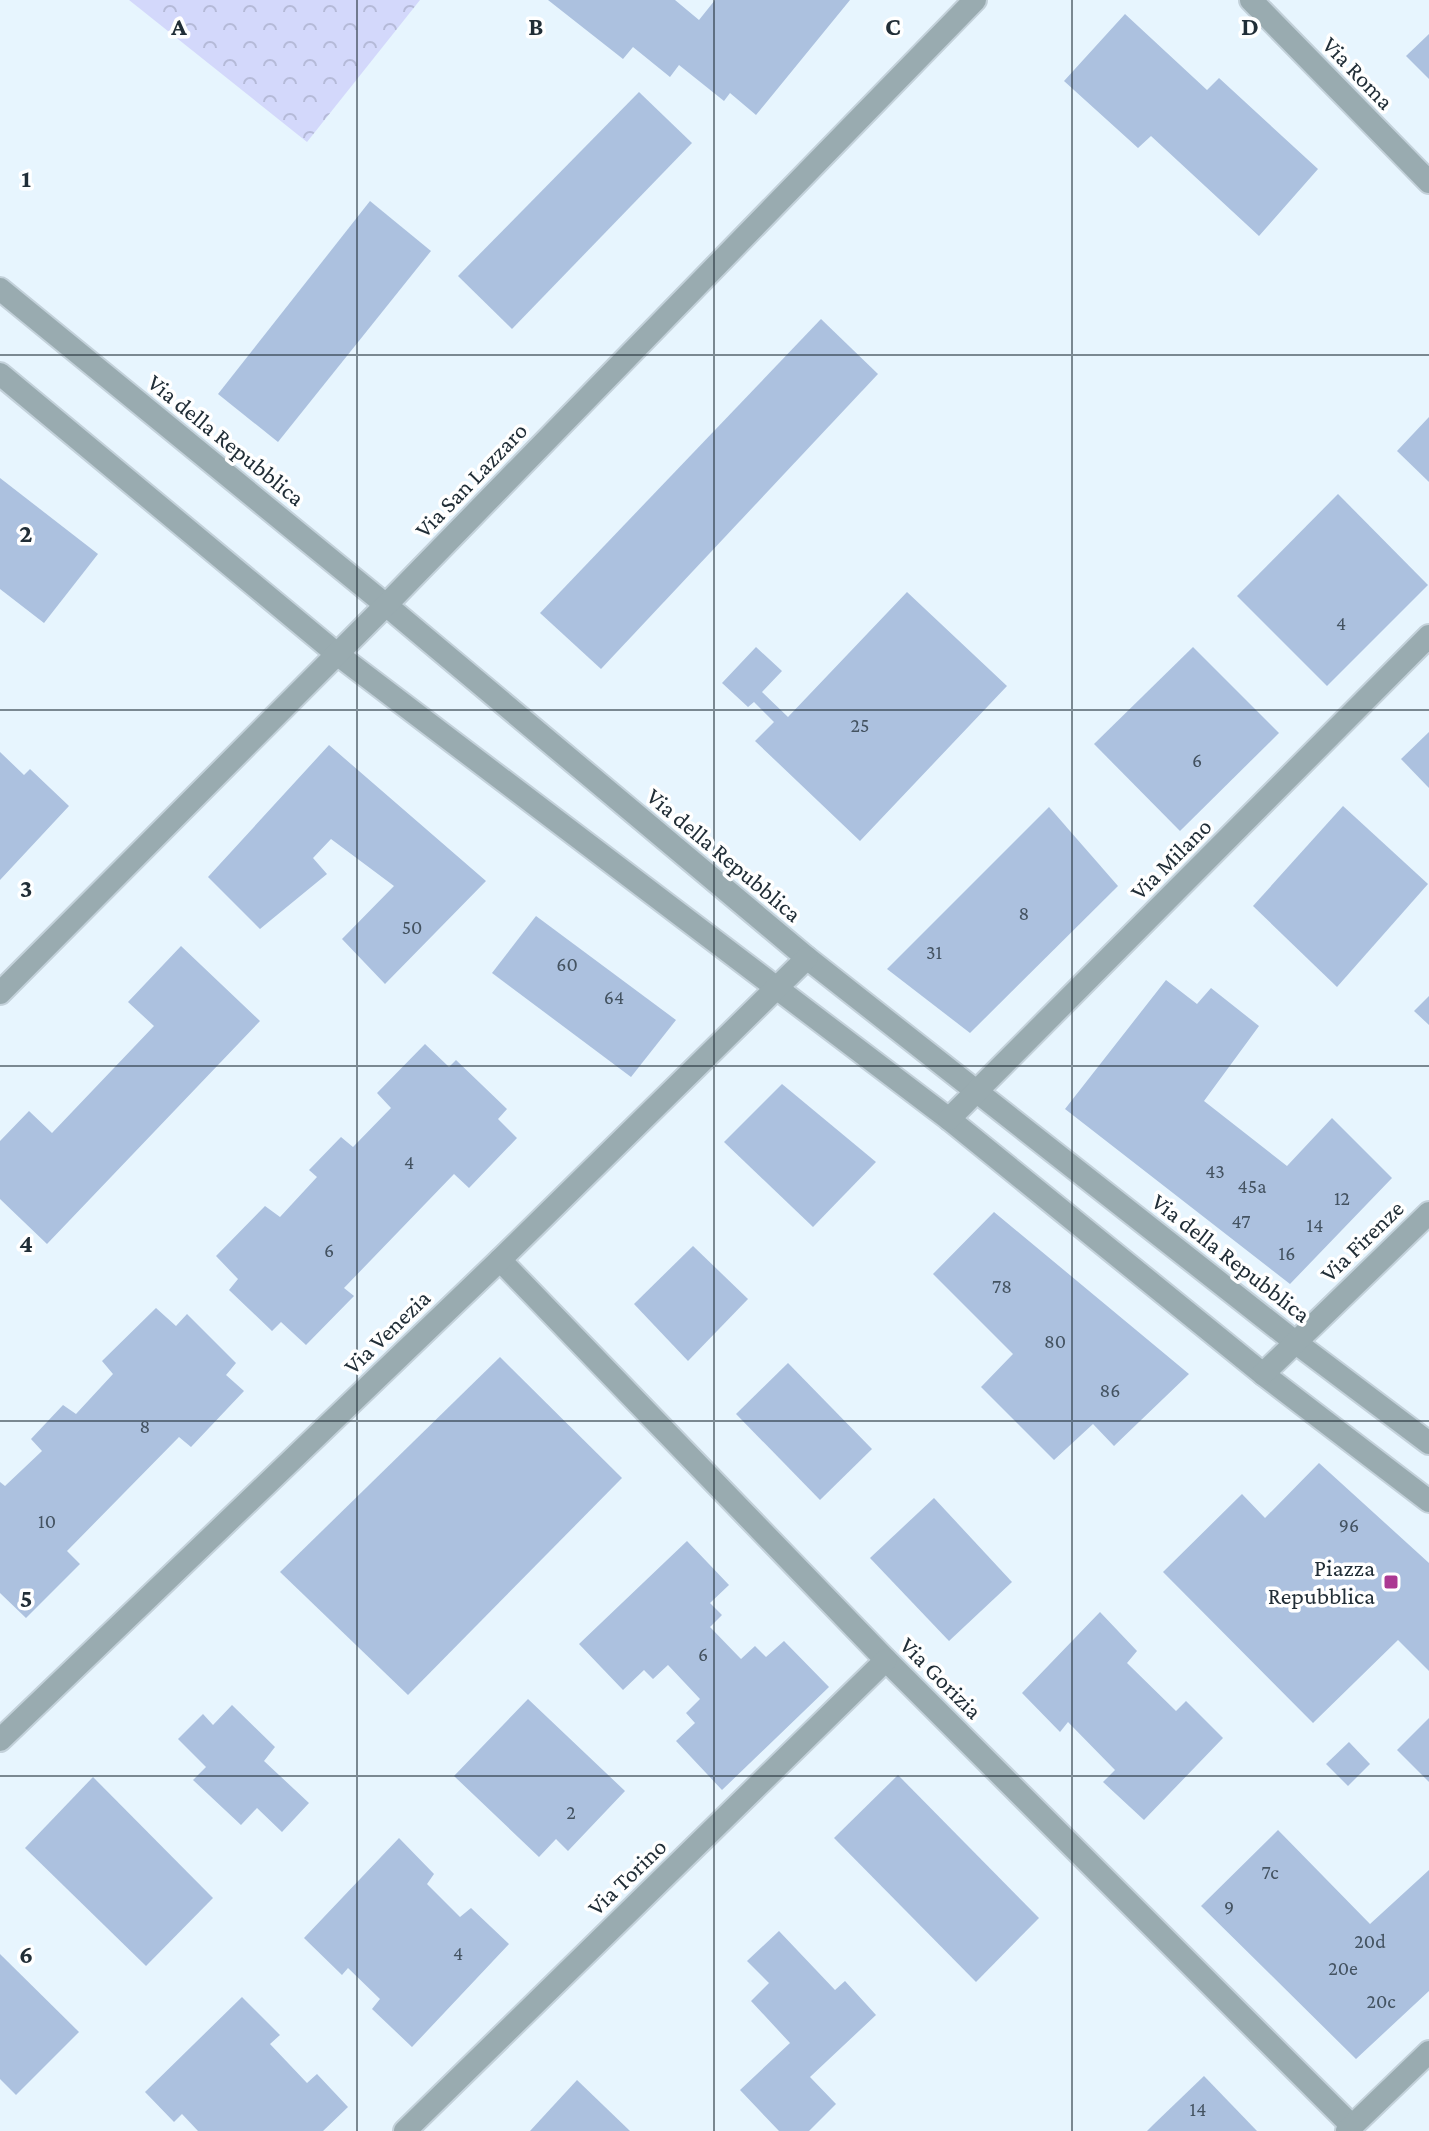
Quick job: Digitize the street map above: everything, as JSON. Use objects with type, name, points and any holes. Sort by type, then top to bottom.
[{"type":"street","name":"Via San Lazzaro","points":[[0,993],[386,605],[975,0]]},
{"type":"street","name":"Via Roma","points":[[1251,0],[1429,182]]},
{"type":"street","name":"Via della Repubblica","points":[[0,289],[386,605],[807,958],[1295,1342],[1429,1443]]},
{"type":"street","points":[[0,374],[337,654],[949,1119],[1263,1374],[1429,1501]]},
{"type":"street","name":"Via Milano","points":[[949,1119],[1429,636]]},
{"type":"street","name":"Via Venezia","points":[[0,1740],[500,1260],[807,958]]},
{"type":"street","name":"Via Firenze","points":[[1263,1374],[1429,1213]]},
{"type":"street","name":"Via Gorizia","points":[[500,1260],[886,1660],[1349,2129]]},
{"type":"street","name":"Via Torino","points":[[405,2131],[886,1660]]},
{"type":"street","points":[[1349,2129],[1429,2052]]},
{"type":"green space","points":[[129,0],[420,0],[307,142]]},
{"type":"building","points":[[548,0],[675,0],[699,20],[715,0],[850,0],[756,115],[730,93],[724,101],[679,65],[670,77],[633,47],[623,59]]},
{"type":"building","points":[[1125,14],[1207,90],[1219,78],[1318,169],[1259,236],[1151,136],[1138,148],[1064,81]]},
{"type":"building","points":[[1429,34],[1429,79],[1406,56]]},
{"type":"building","points":[[639,92],[692,143],[512,329],[458,276]]},
{"type":"building","points":[[370,201],[431,251],[278,442],[218,394]]},
{"type":"building","points":[[821,319],[878,374],[601,669],[540,613]]},
{"type":"building","points":[[1429,417],[1429,482],[1397,451]]},
{"type":"building","points":[[0,478],[98,554],[44,623],[0,589]]},
{"type":"building","points":[[1338,494],[1428,585],[1327,686],[1237,596]]},
{"type":"building","points":[[907,592],[1007,686],[860,841],[755,741],[774,722],[754,702],[748,707],[722,683],[756,647],[782,671],[762,692],[788,717]]},
{"type":"building","points":[[1193,647],[1279,733],[1180,831],[1094,744]]},
{"type":"building","points":[[1429,732],[1429,788],[1401,759]]},
{"type":"building","points":[[329,745],[486,881],[385,984],[342,939],[394,886],[331,839],[313,858],[327,874],[260,929],[208,877]]},
{"type":"building","points":[[0,752],[24,775],[30,769],[69,806],[0,880]]},
{"type":"building","points":[[1343,806],[1428,884],[1337,987],[1253,906]]},
{"type":"building","points":[[1049,807],[1118,886],[970,1033],[887,969]]},
{"type":"building","points":[[536,916],[676,1020],[631,1077],[492,973]]},
{"type":"building","points":[[181,946],[260,1021],[47,1244],[0,1199],[0,1141],[29,1111],[52,1133],[154,1026],[128,1002]]},
{"type":"building","points":[[1166,980],[1197,1004],[1211,988],[1259,1026],[1204,1101],[1287,1166],[1332,1118],[1392,1178],[1290,1284],[1065,1109]]},
{"type":"building","points":[[1429,996],[1429,1025],[1414,1011]]},
{"type":"building","points":[[425,1044],[449,1067],[456,1060],[507,1109],[498,1119],[517,1138],[469,1188],[454,1174],[344,1288],[354,1296],[306,1345],[281,1322],[272,1331],[229,1290],[238,1279],[216,1256],[265,1206],[280,1217],[317,1177],[309,1170],[341,1137],[353,1147],[391,1108],[377,1093]]},
{"type":"building","points":[[782,1084],[876,1162],[813,1227],[724,1142]]},
{"type":"building","points":[[994,1212],[1189,1374],[1114,1446],[1093,1424],[1054,1460],[981,1387],[1013,1354],[933,1274]]},
{"type":"building","points":[[693,1246],[748,1299],[688,1361],[634,1304]]},
{"type":"building","points":[[156,1308],[176,1326],[187,1314],[236,1363],[226,1375],[244,1391],[191,1447],[179,1437],[67,1551],[80,1564],[26,1618],[0,1593],[0,1482],[5,1486],[42,1451],[31,1439],[63,1405],[76,1414],[113,1374],[102,1361]]},
{"type":"building","points":[[500,1357],[622,1478],[408,1695],[280,1572]]},
{"type":"building","points":[[788,1363],[872,1449],[820,1500],[736,1414]]},
{"type":"building","points":[[1319,1463],[1429,1563],[1429,1671],[1398,1640],[1313,1723],[1163,1572],[1242,1494],[1265,1518]]},
{"type":"building","points":[[934,1498],[1012,1582],[949,1641],[870,1558]]},
{"type":"building","points":[[687,1541],[729,1585],[710,1603],[722,1615],[710,1627],[741,1659],[755,1646],[766,1657],[784,1641],[829,1687],[722,1790],[676,1741],[695,1723],[686,1713],[700,1699],[668,1665],[653,1679],[644,1670],[623,1690],[579,1644]]},
{"type":"building","points":[[1100,1612],[1137,1651],[1127,1663],[1176,1711],[1186,1701],[1223,1738],[1144,1820],[1103,1782],[1115,1770],[1068,1722],[1060,1732],[1022,1693]]},
{"type":"building","points":[[528,1699],[625,1791],[568,1851],[556,1839],[539,1857],[454,1776]]},
{"type":"building","points":[[232,1705],[275,1747],[264,1761],[309,1803],[282,1832],[257,1808],[241,1825],[193,1780],[206,1767],[178,1739],[203,1714],[213,1725]]},
{"type":"building","points":[[1429,1718],[1429,1782],[1397,1750]]},
{"type":"building","points":[[1349,1742],[1370,1764],[1348,1786],[1326,1764]]},
{"type":"building","points":[[898,1775],[1039,1918],[976,1982],[834,1838]]},
{"type":"building","points":[[93,1777],[213,1898],[146,1966],[25,1848]]},
{"type":"building","points":[[1278,1830],[1370,1924],[1429,1870],[1429,1991],[1356,2059],[1201,1906]]},
{"type":"building","points":[[399,1838],[434,1874],[427,1884],[460,1917],[471,1908],[509,1944],[412,2047],[372,2009],[380,1999],[348,1968],[342,1975],[304,1938]]},
{"type":"building","points":[[779,1931],[835,1990],[845,1981],[876,2015],[810,2077],[836,2104],[809,2131],[779,2131],[740,2090],[790,2043],[751,2001],[769,1983],[747,1961]]},
{"type":"building","points":[[0,1954],[79,2032],[16,2095],[0,2079]]},
{"type":"building","points":[[242,1997],[280,2035],[270,2044],[307,2083],[317,2074],[348,2107],[323,2131],[198,2131],[182,2114],[174,2122],[145,2092]]},
{"type":"building","points":[[1204,2076],[1257,2131],[1147,2131],[1153,2125]]},
{"type":"building","points":[[577,2080],[630,2131],[530,2131]]},
{"type":"place","name":"Piazza Repubblica","points":[[1391,1582]]}]
